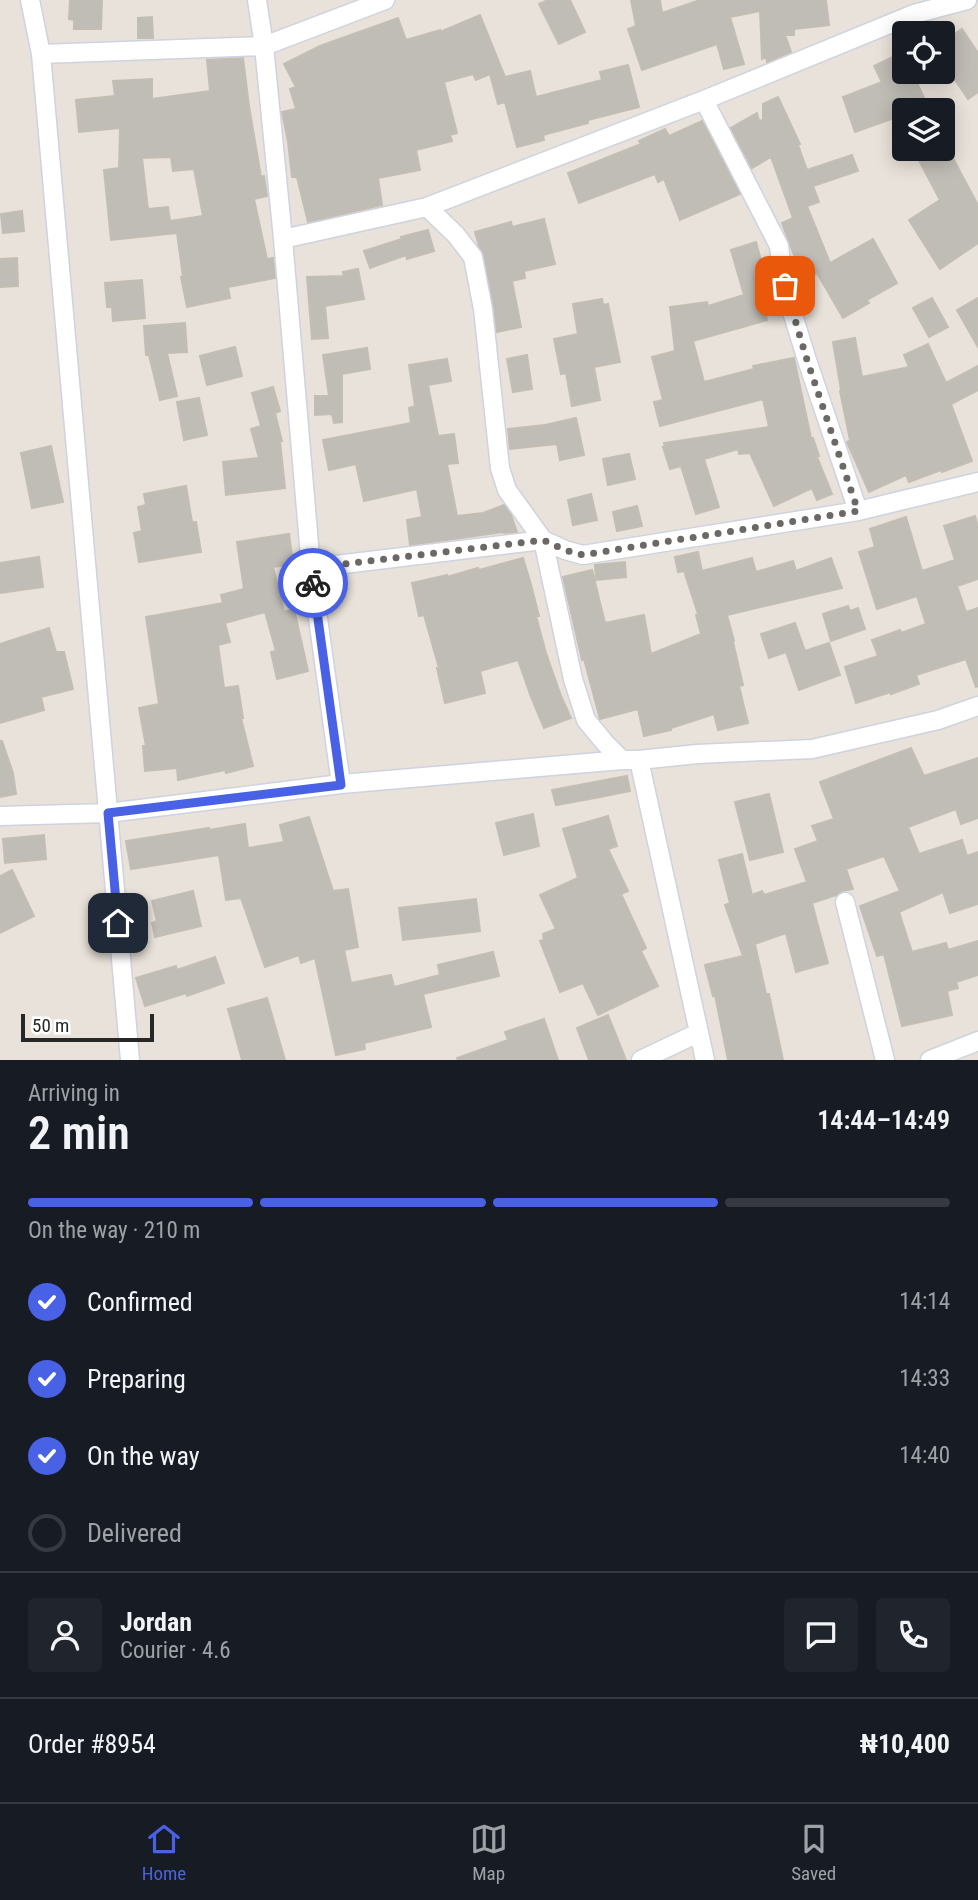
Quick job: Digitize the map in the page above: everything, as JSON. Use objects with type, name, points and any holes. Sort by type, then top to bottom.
[{"type":"street","points":[[30,0],[41,54],[130,1060]]},
{"type":"street","points":[[257,0],[283,239],[311,568],[341,785]]},
{"type":"street","points":[[41,54],[264,46],[384,0]]},
{"type":"street","points":[[283,239],[426,207],[704,100],[914,14],[967,0]]},
{"type":"street","points":[[704,100],[779,246],[792,311],[858,511]]},
{"type":"street","points":[[426,207],[456,235],[473,257],[483,309],[500,468],[507,490],[543,540],[573,678],[586,720],[605,743],[631,760],[705,1060]]},
{"type":"street","points":[[311,568],[543,540],[583,555],[858,511],[978,482]]},
{"type":"street","points":[[0,816],[108,813],[341,785],[697,754],[812,748],[937,720],[978,706]]},
{"type":"street","points":[[845,902],[885,1060]]},
{"type":"street","points":[[641,1060],[698,1033]]},
{"type":"street","points":[[930,1060],[978,1041]]},
{"type":"building","points":[[70,0],[102,0],[101,29],[74,29],[74,20],[69,19]]},
{"type":"building","points":[[548,0],[570,0],[585,32],[559,44],[539,4]]},
{"type":"building","points":[[631,0],[660,0],[662,13],[700,0],[826,0],[829,25],[794,29],[794,35],[785,35],[791,52],[767,62],[766,57],[762,59],[760,11],[730,17],[744,64],[724,69],[717,44],[642,70],[628,29],[636,26]]},
{"type":"building","points":[[480,15],[505,77],[530,71],[536,97],[602,80],[600,72],[628,65],[639,107],[588,120],[588,123],[543,135],[544,140],[517,147],[505,102],[498,104],[490,74],[476,80],[473,74],[444,82],[457,133],[450,135],[452,141],[416,150],[420,170],[378,178],[382,205],[308,222],[297,177],[292,177],[282,112],[296,109],[290,89],[296,87],[284,64],[320,46],[398,18],[406,40],[440,32]]},
{"type":"building","points":[[152,17],[153,38],[138,38],[138,18]]},
{"type":"building","points":[[962,29],[978,53],[978,92],[968,99],[955,80],[955,34]]},
{"type":"building","points":[[892,57],[892,84],[918,84],[924,98],[892,98],[892,119],[855,132],[843,97],[882,82],[874,66]]},
{"type":"building","points":[[243,58],[261,177],[264,176],[267,196],[254,199],[267,259],[273,258],[275,278],[228,287],[230,298],[187,307],[177,233],[111,240],[104,170],[119,168],[120,128],[79,132],[76,100],[115,96],[113,81],[152,79],[152,99],[210,91],[207,60]],"holes":[[[171,157],[173,171],[194,169],[203,216],[170,221],[168,207],[148,209],[142,158]]]},
{"type":"building","points":[[778,97],[800,144],[798,145],[807,170],[852,155],[858,171],[813,186],[819,202],[807,206],[830,263],[873,239],[897,283],[843,318],[817,273],[806,279],[794,255],[782,223],[793,218],[771,157],[752,168],[731,128],[757,113],[759,121],[763,120],[763,104]]},
{"type":"building","points":[[702,121],[740,194],[680,220],[664,179],[658,182],[655,174],[579,203],[568,173],[641,144],[639,141],[665,129],[669,136]]},
{"type":"building","points":[[919,161],[954,161],[978,205],[978,243],[940,269],[909,220],[940,200]]},
{"type":"building","points":[[22,211],[24,231],[3,233],[1,214]]},
{"type":"building","points":[[544,219],[555,264],[524,271],[525,278],[512,281],[521,327],[497,332],[484,255],[475,232],[511,222],[512,227]]},
{"type":"building","points":[[428,230],[434,251],[407,259],[406,255],[370,268],[364,251]]},
{"type":"building","points":[[756,242],[764,272],[755,274],[767,320],[693,341],[704,382],[754,369],[753,366],[794,358],[811,438],[832,494],[817,500],[812,488],[774,506],[750,453],[739,454],[738,449],[704,459],[719,507],[696,514],[681,466],[670,469],[664,443],[769,427],[763,399],[660,426],[654,402],[663,400],[652,357],[675,351],[670,307],[707,302],[708,306],[744,295],[731,250]]},
{"type":"building","points":[[17,258],[18,286],[0,287],[0,259]]},
{"type":"building","points":[[358,269],[364,299],[325,306],[328,338],[312,339],[307,277],[344,276],[343,272]]},
{"type":"building","points":[[142,280],[145,318],[113,321],[112,307],[107,307],[105,283]]},
{"type":"building","points":[[932,298],[948,327],[929,337],[913,308]]},
{"type":"building","points":[[978,298],[978,347],[957,310]]},
{"type":"building","points":[[602,299],[603,305],[608,304],[620,362],[594,367],[600,400],[572,406],[566,373],[561,374],[554,339],[578,334],[573,304]]},
{"type":"building","points":[[185,323],[187,352],[167,353],[177,396],[160,400],[149,355],[146,355],[144,326]]},
{"type":"building","points":[[855,338],[862,377],[909,367],[904,355],[928,344],[946,383],[978,366],[978,390],[951,404],[972,461],[909,482],[906,475],[869,492],[847,442],[850,440],[833,342]]},
{"type":"building","points":[[235,347],[242,376],[207,385],[200,356]]},
{"type":"building","points":[[367,348],[370,369],[342,374],[342,422],[334,423],[332,414],[315,415],[315,396],[329,396],[323,355]]},
{"type":"building","points":[[527,355],[532,389],[513,392],[507,359]]},
{"type":"building","points":[[447,359],[451,381],[428,385],[438,436],[454,434],[458,463],[447,464],[457,516],[483,513],[504,505],[517,532],[410,545],[407,520],[422,517],[417,489],[364,501],[356,464],[329,470],[323,440],[411,423],[409,408],[415,406],[409,365]]},
{"type":"building","points":[[273,387],[280,411],[275,413],[282,441],[285,488],[226,495],[223,462],[259,458],[251,429],[261,426],[252,393]]},
{"type":"building","points":[[199,398],[207,435],[184,440],[177,402]]},
{"type":"building","points":[[576,418],[584,455],[560,460],[557,444],[510,449],[508,429]]},
{"type":"building","points":[[51,446],[63,502],[32,508],[21,453]]},
{"type":"building","points":[[629,454],[635,479],[608,485],[603,459]]},
{"type":"building","points":[[186,486],[192,522],[196,522],[201,552],[139,562],[134,533],[142,531],[138,507],[146,505],[144,494]]},
{"type":"building","points":[[591,494],[597,520],[573,525],[568,500]]},
{"type":"building","points":[[637,506],[642,526],[617,531],[613,512]]},
{"type":"building","points":[[975,516],[978,527],[978,579],[957,586],[966,612],[978,608],[978,686],[976,687],[966,659],[916,675],[919,684],[856,703],[845,667],[878,656],[872,640],[926,624],[917,596],[877,609],[859,552],[875,547],[870,529],[906,517],[922,571],[955,560],[944,526]]},
{"type":"building","points":[[289,534],[293,564],[273,567],[284,612],[294,609],[308,671],[277,679],[271,652],[276,651],[265,612],[225,623],[230,642],[218,645],[224,688],[238,686],[241,718],[253,766],[178,780],[177,768],[145,771],[143,746],[146,746],[139,708],[159,704],[146,617],[223,603],[221,595],[244,589],[237,542]]},
{"type":"building","points":[[698,552],[702,571],[752,558],[756,572],[793,561],[796,571],[831,558],[842,588],[727,615],[743,685],[739,686],[748,723],[718,730],[714,714],[671,730],[644,736],[638,709],[600,719],[584,659],[582,660],[563,577],[592,570],[605,623],[644,615],[651,654],[701,634],[696,615],[698,614],[684,571],[678,572],[675,557]]},
{"type":"building","points":[[39,557],[43,587],[0,593],[0,563]]},
{"type":"building","points":[[523,558],[546,653],[571,718],[544,728],[518,660],[480,671],[485,693],[445,703],[439,668],[424,615],[419,616],[412,583]]},
{"type":"building","points":[[625,562],[626,577],[596,580],[595,565]]},
{"type":"building","points":[[848,606],[850,611],[858,608],[865,629],[831,641],[823,614]]},
{"type":"building","points":[[795,623],[805,651],[829,643],[840,675],[799,690],[786,652],[769,658],[761,634]]},
{"type":"building","points":[[49,628],[56,652],[64,652],[73,689],[41,697],[44,710],[0,723],[0,644]]},
{"type":"building","points":[[0,741],[13,773],[16,794],[0,797]]},
{"type":"building","points":[[911,748],[924,776],[978,758],[978,818],[961,824],[956,809],[908,827],[919,854],[962,840],[967,856],[978,852],[978,904],[950,913],[943,892],[899,912],[912,952],[946,943],[948,950],[978,941],[978,975],[956,982],[958,988],[947,991],[952,1015],[902,1026],[884,954],[877,956],[860,906],[900,891],[884,856],[846,869],[853,889],[812,903],[828,963],[796,972],[786,933],[755,944],[783,1060],[728,1060],[715,995],[713,996],[705,965],[743,956],[725,905],[730,903],[719,860],[742,854],[752,895],[762,891],[764,895],[807,882],[795,849],[818,841],[812,826],[834,819],[820,782]]},
{"type":"building","points":[[627,776],[630,791],[556,805],[552,790]]},
{"type":"building","points":[[769,794],[783,852],[750,860],[735,802]]},
{"type":"building","points":[[533,814],[539,846],[504,855],[496,823]]},
{"type":"building","points":[[608,816],[617,846],[608,849],[628,891],[621,894],[646,948],[641,951],[658,986],[598,1015],[583,983],[560,992],[540,941],[544,940],[543,934],[556,929],[540,895],[578,878],[563,829]]},
{"type":"building","points":[[309,817],[333,891],[348,889],[358,947],[344,950],[351,983],[391,975],[394,987],[440,975],[438,965],[493,952],[499,976],[423,994],[431,1027],[364,1043],[365,1049],[336,1055],[315,958],[301,963],[299,955],[265,967],[241,898],[226,900],[219,855],[131,869],[126,841],[245,824],[248,848],[284,842],[280,825]]},
{"type":"building","points":[[44,835],[46,859],[5,863],[3,839]]},
{"type":"building","points":[[12,870],[34,916],[0,933],[0,876]]},
{"type":"building","points":[[193,891],[201,926],[155,937],[152,923],[157,921],[152,901]]},
{"type":"building","points":[[476,899],[480,931],[403,940],[399,908]]},
{"type":"building","points":[[215,957],[224,983],[187,996],[186,993],[145,1006],[136,978],[176,966],[177,970]]},
{"type":"building","points":[[267,998],[285,1060],[242,1060],[228,1009]]},
{"type":"building","points":[[608,1015],[626,1060],[589,1060],[577,1028]]},
{"type":"building","points":[[544,1019],[558,1060],[457,1058],[508,1040],[505,1032]]},
{"type":"way so far","points":[[313,583],[311,568],[543,540],[583,555],[858,511],[785,286]]},
{"type":"route","points":[[118,923],[108,813],[341,785],[313,583]]}]
